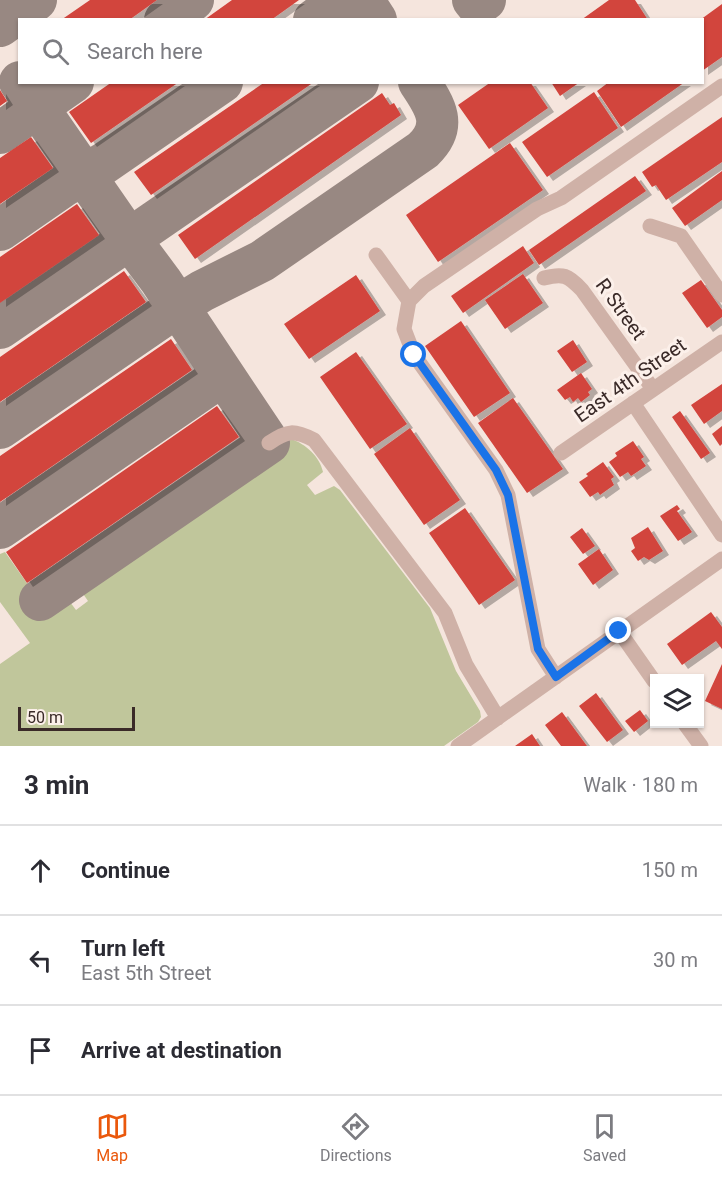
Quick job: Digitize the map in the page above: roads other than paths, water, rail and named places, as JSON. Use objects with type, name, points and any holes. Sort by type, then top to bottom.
[{"type":"street","points":[[556,677],[538,649],[508,495],[496,470],[414,355],[404,329],[409,301],[423,286],[537,209],[561,198],[722,86]]},
{"type":"street","points":[[650,226],[681,236],[722,295]]},
{"type":"street","points":[[376,255],[409,301]]},
{"type":"street","name":"R Street","points":[[544,278],[558,274],[572,279],[653,389]]},
{"type":"street","name":"East 4th Street","points":[[561,453],[722,342]]},
{"type":"street","points":[[633,403],[722,534]]},
{"type":"street","points":[[269,443],[285,432],[300,433],[314,440],[319,446],[445,613],[466,665],[498,718]]},
{"type":"street","points":[[459,746],[722,559]]},
{"type":"street","points":[[619,631],[650,675]]},
{"type":"street","points":[[688,728],[701,746]]}]
